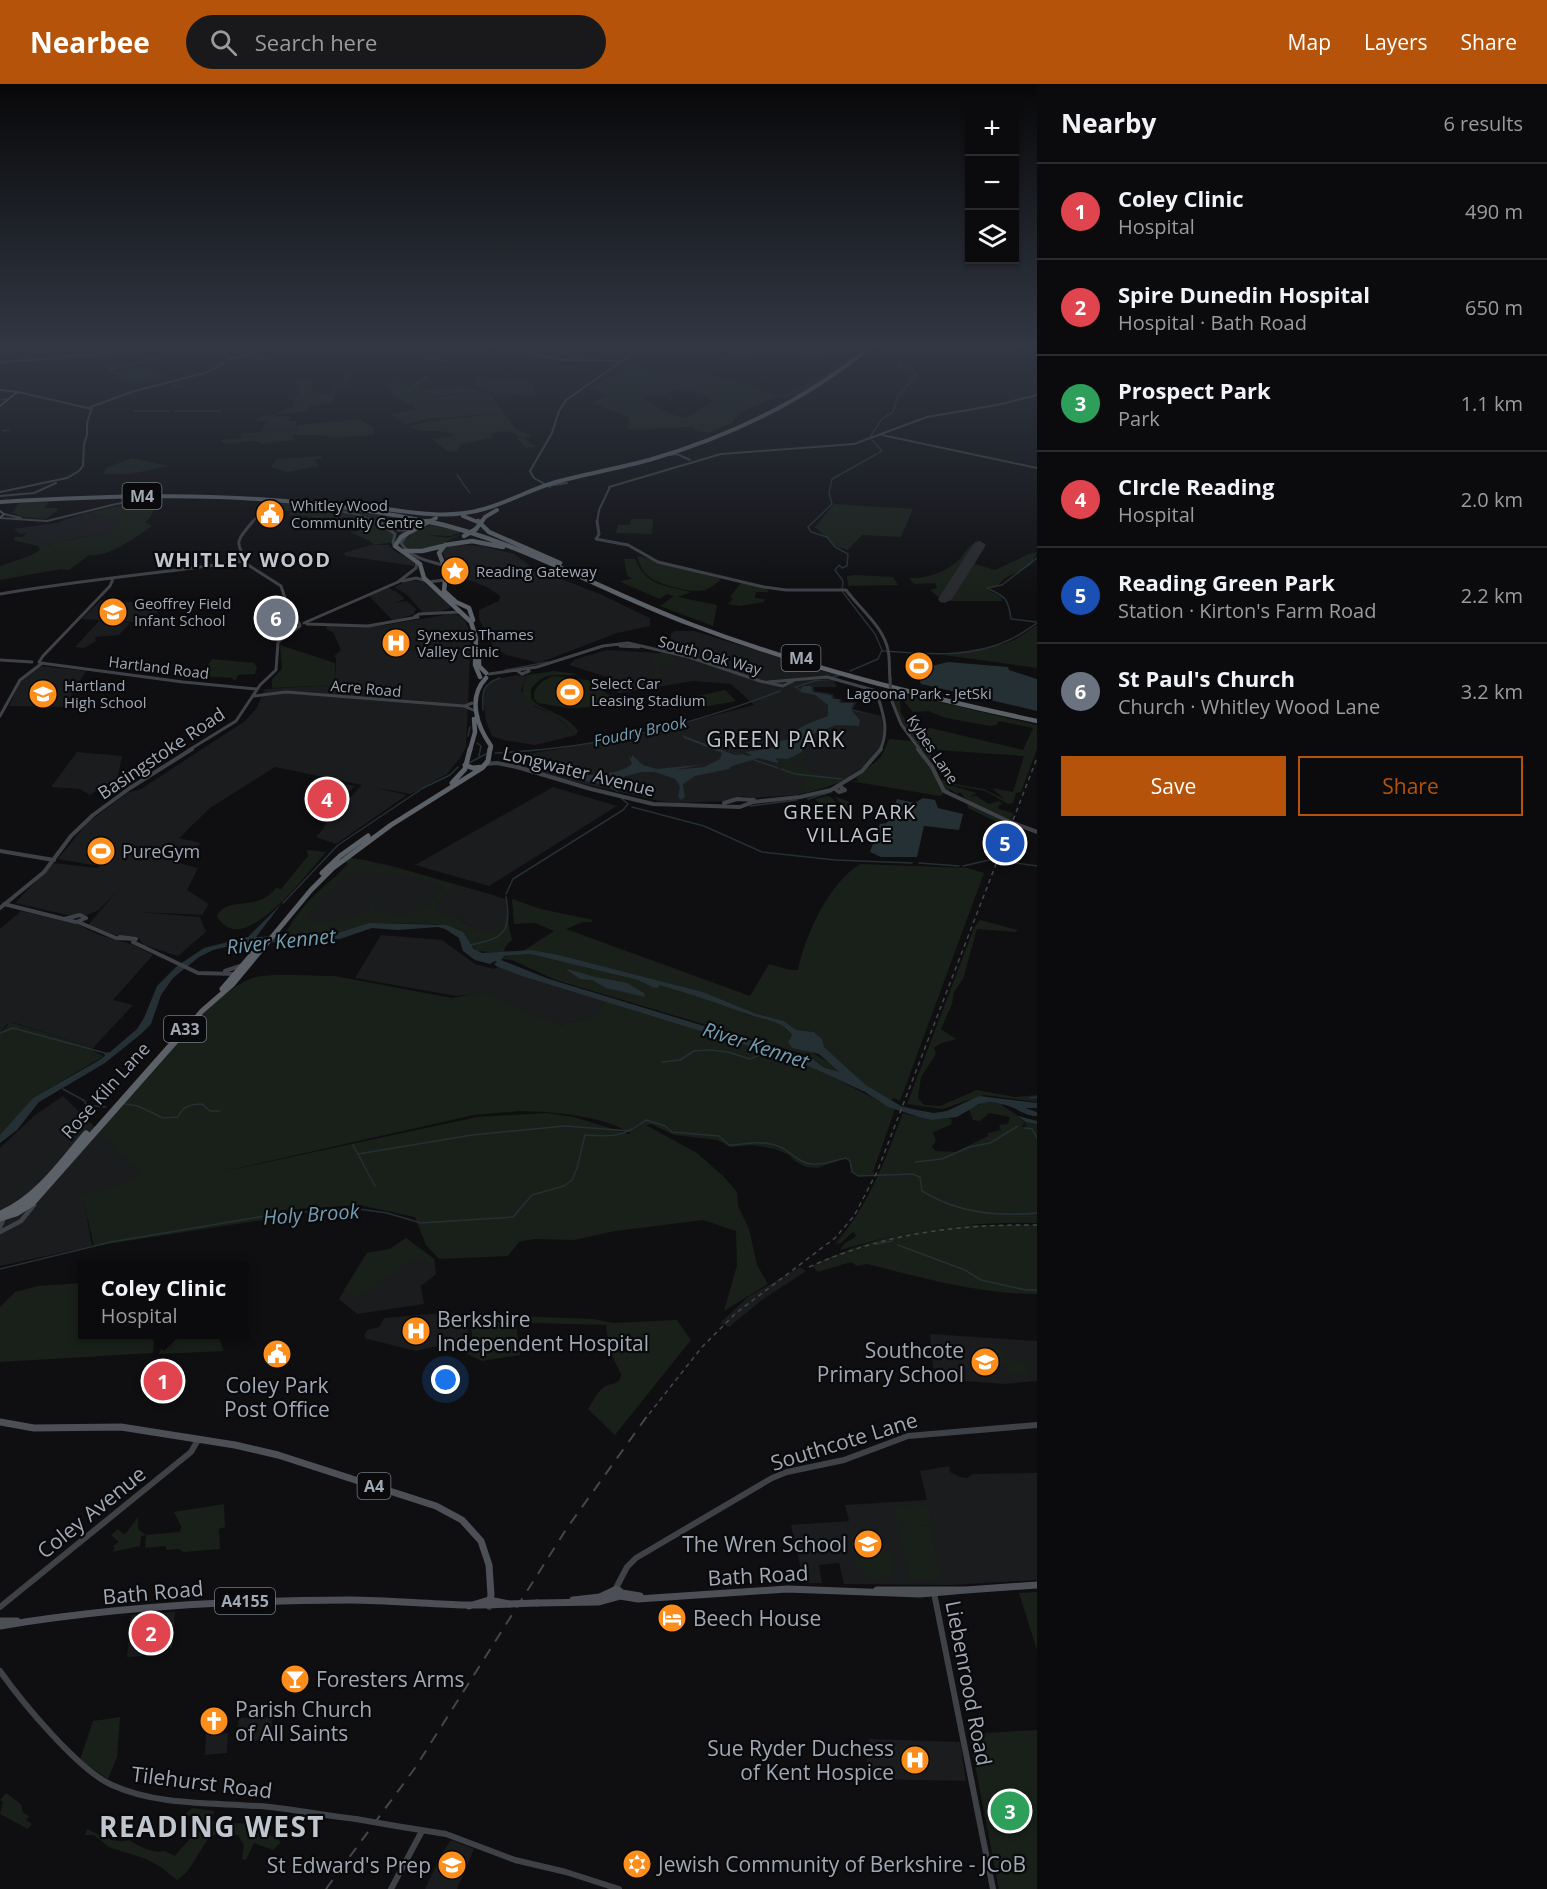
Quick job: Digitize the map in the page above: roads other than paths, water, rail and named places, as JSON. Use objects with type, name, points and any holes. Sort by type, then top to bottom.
[{"type":"highway","points":[[398,548],[423,551],[445,545],[476,529],[492,512],[548,486],[678,454],[738,428]]},
{"type":"highway","points":[[468,619],[427,581],[417,561],[398,548],[397,540],[436,518],[491,508],[532,490],[678,454],[741,428]]},
{"type":"highway","name":"M4","points":[[0,502],[193,494],[264,496],[448,515]]},
{"type":"highway","name":"M4","points":[[0,502],[165,496],[285,500],[372,510],[442,525],[504,544],[633,601],[757,648],[928,697],[1037,720]]},
{"type":"highway","name":"M4","points":[[285,500],[389,516],[413,522],[416,525],[414,529]]},
{"type":"highway","name":"M4","points":[[326,502],[403,514],[465,529],[520,548],[668,613],[780,652],[930,694],[1037,720]]},
{"type":"highway","points":[[448,515],[469,517],[481,524]]},
{"type":"highway","name":"M4","points":[[481,524],[489,532],[531,549],[573,571]]},
{"type":"highway","name":"M4","points":[[445,545],[464,541],[483,542],[554,565]]},
{"type":"highway","points":[[445,545],[439,552],[446,574],[443,589],[446,595],[468,608],[479,634],[480,667],[488,675]]},
{"type":"highway","points":[[458,610],[468,608]]},
{"type":"highway","name":"A33","points":[[237,975],[310,886],[337,858],[450,784],[463,773],[476,731],[472,703],[473,685],[479,676],[474,664],[476,634],[468,619]]},
{"type":"highway","points":[[479,676],[488,675]]},
{"type":"highway","points":[[465,765],[473,768],[485,765],[492,746],[482,733],[476,692],[488,675]]},
{"type":"highway","points":[[471,742],[487,741]]},
{"type":"highway","name":"A33","points":[[272,934],[315,885],[340,862],[391,825],[485,765]]},
{"type":"highway","name":"A33","points":[[237,975],[242,965],[263,945]]},
{"type":"highway","name":"Rose Kiln Lane","points":[[3,1218],[33,1194],[197,1010],[237,975]]},
{"type":"highway","name":"Rose Kiln Lane","points":[[26,1211],[198,1014],[237,975]]},
{"type":"highway","name":"A33","points":[[3,1218],[26,1211]]},
{"type":"main road","points":[[0,518],[2,512]]},
{"type":"main road","name":"A4","points":[[0,1422],[34,1428],[121,1427],[238,1445],[278,1455],[448,1511],[467,1524],[481,1541],[489,1561],[489,1603]]},
{"type":"main road","name":"Bath Road","points":[[0,1626],[164,1607],[257,1600],[353,1600],[469,1606],[489,1603],[598,1602],[618,1593],[633,1599],[797,1589],[875,1591],[889,1594],[1037,1585]]},
{"type":"main road","points":[[490,1587],[505,1603]]},
{"type":"main road","name":"Bath Road","points":[[0,1621],[20,1622]]},
{"type":"street","points":[[0,494],[35,493],[80,472],[84,461],[82,445],[88,428]]},
{"type":"street","points":[[548,486],[536,479],[530,470],[554,428]]},
{"type":"street","points":[[678,454],[689,461],[733,453],[844,445],[898,428]]},
{"type":"street","points":[[881,435],[1037,468]]},
{"type":"street","name":"Kybes Lane","points":[[689,461],[609,487],[611,490],[600,507],[597,526],[599,534],[596,538],[628,545],[658,562],[755,585],[781,590],[843,589],[864,610],[884,638],[888,654],[891,699],[898,721],[937,776],[944,792],[1010,822]]},
{"type":"street","points":[[17,493],[80,472]]},
{"type":"street","points":[[536,479],[556,483]]},
{"type":"street","points":[[532,490],[540,486],[540,482]]},
{"type":"street","points":[[43,483],[52,485]]},
{"type":"street","points":[[0,518],[41,522],[149,498],[268,501],[338,510],[400,530],[414,529]]},
{"type":"street","points":[[268,501],[237,545],[242,559],[281,586],[286,601],[303,624],[372,626],[458,610]]},
{"type":"street","points":[[2,512],[40,520],[72,516]]},
{"type":"street","points":[[376,521],[394,532],[393,544],[398,548]]},
{"type":"street","points":[[387,525],[405,535],[400,545],[408,551],[422,561],[443,565]]},
{"type":"street","points":[[0,594],[242,559]]},
{"type":"street","name":"Basingstoke Road","points":[[379,590],[408,575],[417,567],[417,561]]},
{"type":"street","points":[[421,570],[425,565],[432,563]]},
{"type":"street","name":"Basingstoke Road","points":[[5,905],[12,902],[54,860],[84,822],[134,785],[225,729],[238,718],[255,693],[276,670],[277,645],[291,631],[313,619],[411,578],[427,581],[445,580]]},
{"type":"street","points":[[0,716],[16,684],[110,586],[113,579]]},
{"type":"street","points":[[437,614],[451,609],[453,604]]},
{"type":"street","points":[[445,613],[458,610]]},
{"type":"street","points":[[450,612],[468,619]]},
{"type":"street","points":[[313,619],[320,625]]},
{"type":"street","name":"South Oak Way","points":[[537,667],[603,646],[634,646],[685,655],[768,682],[778,683],[812,677],[827,677],[876,693],[886,721],[885,743],[870,764],[845,782]]},
{"type":"street","points":[[479,659],[486,670],[503,673]]},
{"type":"street","name":"Hartland Road","points":[[0,660],[183,682],[266,695]]},
{"type":"street","points":[[488,675],[537,667]]},
{"type":"street","points":[[488,675],[517,672],[525,674],[537,667]]},
{"type":"street","points":[[525,668],[529,671]]},
{"type":"street","name":"Acre Road","points":[[266,695],[286,692],[464,706],[473,710]]},
{"type":"street","name":"Acre Road","points":[[464,706],[472,703]]},
{"type":"street","name":"Longwater Avenue","points":[[489,756],[496,760],[622,796],[679,804],[726,803],[733,800],[746,802]]},
{"type":"street","name":"Longwater Avenue","points":[[485,765],[497,763],[517,767],[627,799],[668,805],[737,806],[746,802]]},
{"type":"street","points":[[823,792],[845,782]]},
{"type":"street","points":[[746,802],[845,791],[845,782]]},
{"type":"street","points":[[836,787],[844,788]]},
{"type":"street","points":[[836,787],[839,792]]},
{"type":"street","points":[[733,800],[733,804],[737,806]]},
{"type":"street","points":[[1010,822],[1037,832]]},
{"type":"street","points":[[0,851],[54,860]]},
{"type":"street","points":[[5,905],[64,919],[85,919],[86,926]]},
{"type":"street","points":[[75,920],[114,937],[131,940],[202,974],[237,975]]},
{"type":"street","points":[[202,974],[231,970],[242,965]]},
{"type":"street","points":[[212,973],[237,975]]},
{"type":"street","points":[[225,976],[227,984]]},
{"type":"street","points":[[0,1232],[21,1221],[26,1211]]},
{"type":"street","points":[[3,1218],[11,1225]]},
{"type":"street","name":"Southcote Lane","points":[[618,1593],[621,1580],[630,1563],[772,1478],[787,1472],[844,1460],[908,1436],[1037,1425]]},
{"type":"street","name":"Coley Avenue","points":[[0,1607],[164,1475],[192,1450],[199,1439]]},
{"type":"street","name":"Liebenrood Road","points":[[934,1591],[993,1889]]},
{"type":"street","name":"Tilehurst Road","points":[[0,1671],[28,1710],[42,1725],[95,1774],[111,1785],[141,1794],[177,1800],[272,1808],[446,1834],[515,1860],[566,1872],[619,1889]]},
{"type":"street","points":[[391,1889],[422,1831]]},
{"type":"water","points":[[948,662],[1008,667],[1009,670],[1037,679],[1037,711],[921,684],[917,671]]},
{"type":"water","points":[[815,680],[831,680],[817,681],[797,687],[800,690],[803,686],[811,686],[813,692],[831,695],[833,699],[839,699],[840,703],[854,703],[851,709],[879,717],[851,710],[860,720],[859,726],[836,725],[810,735],[811,739],[806,745],[808,733],[806,733],[802,752],[788,759],[775,758],[779,762],[777,763],[759,758],[729,769],[695,776],[683,784],[685,797],[681,800],[678,797],[680,786],[675,779],[655,772],[642,772],[610,780],[619,793],[608,786],[576,779],[546,767],[592,775],[628,767],[632,764],[629,756],[632,758],[632,755],[643,765],[657,769],[706,764],[674,770],[704,767],[720,759],[722,753],[684,738],[682,735],[735,755],[742,755],[727,750],[749,756],[752,755],[745,752],[772,748],[779,736],[778,742],[788,739],[789,734],[828,716],[828,705],[815,695],[801,692],[795,687],[790,688]]},
{"type":"water","points":[[923,798],[935,800],[938,808],[963,814],[959,830],[924,826],[917,857],[881,857],[870,852],[880,824],[887,823],[897,799],[915,803]]},
{"type":"water","name":"River Kennet","points":[[282,903],[256,937],[335,934],[369,923],[447,925],[463,932],[474,949],[482,953],[531,950],[559,955],[703,992],[757,1014],[784,1021],[796,1030],[814,1032],[822,1039],[824,1047],[866,1085],[901,1106],[934,1113],[947,1111],[979,1096],[1037,1103],[1037,1108],[1025,1108],[1037,1112],[1037,1116],[1000,1104],[1018,1116],[1037,1121],[1037,1124],[1026,1122],[998,1103],[989,1102],[979,1104],[957,1117],[931,1120],[922,1118],[888,1107],[865,1092],[798,1061],[522,976],[498,967],[494,964],[497,962],[495,961],[490,964],[475,960],[463,951],[459,938],[445,929],[438,927],[398,930],[372,928],[340,939],[239,944],[213,950],[199,957],[173,978],[161,995],[151,1024],[141,1034],[105,1063],[39,1102],[17,1130],[0,1143],[0,1135],[33,1098],[96,1062],[105,1056],[104,1053],[110,1052],[137,1029],[157,986],[177,966],[204,948],[248,937]],"holes":[[[530,954],[638,980],[652,987],[658,988],[659,985],[671,988],[783,1026],[792,1035],[788,1042],[792,1048],[819,1054],[839,1072],[823,1067],[813,1059],[549,979],[501,960],[504,956]]]},
{"type":"water","points":[[568,969],[627,983],[644,993],[645,997],[606,988],[592,980],[580,979]]},
{"type":"waterway","name":"Foudry Brook","points":[[870,437],[876,428]]},
{"type":"waterway","points":[[3,431],[9,430]]},
{"type":"waterway","name":"Foudry Brook","points":[[850,671],[878,659],[882,650],[875,634],[842,591],[843,581],[835,570],[839,565],[842,568],[847,566],[848,554],[835,547],[827,537],[811,532],[808,527],[832,504],[829,493],[832,479],[882,451],[872,440]]},
{"type":"waterway","points":[[457,475],[461,480]]},
{"type":"waterway","points":[[461,481],[470,493]]},
{"type":"waterway","points":[[1036,622],[1011,619],[1005,599],[987,588],[1002,585],[1037,558]]},
{"type":"waterway","points":[[883,651],[963,653],[994,646],[1013,638],[1037,623]]},
{"type":"waterway","points":[[505,670],[548,662]]},
{"type":"waterway","name":"Foudry Brook","points":[[833,677],[839,675]]},
{"type":"waterway","points":[[483,710],[486,686],[500,678]]},
{"type":"waterway","name":"Foudry Brook","points":[[495,753],[567,747],[640,734],[711,715],[780,691]]},
{"type":"waterway","points":[[468,736],[470,727]]},
{"type":"waterway","points":[[477,743],[481,746],[479,756]]},
{"type":"waterway","name":"Foudry Brook","points":[[469,763],[486,754]]},
{"type":"waterway","points":[[754,760],[778,768]]},
{"type":"waterway","name":"Foudry Brook","points":[[283,903],[338,845],[423,788],[450,775],[458,767]]},
{"type":"waterway","points":[[781,769],[795,774],[842,779]]},
{"type":"waterway","points":[[808,799],[831,792]]},
{"type":"waterway","points":[[506,894],[513,879],[623,810],[628,804],[621,798]]},
{"type":"waterway","points":[[750,806],[797,800]]},
{"type":"waterway","points":[[632,807],[704,826],[762,852],[835,860],[912,863]]},
{"type":"waterway","points":[[963,866],[994,859]]},
{"type":"waterway","points":[[1003,861],[1037,866]]},
{"type":"waterway","points":[[919,863],[959,866]]},
{"type":"waterway","points":[[469,945],[490,940],[503,932],[508,918],[506,897]]},
{"type":"waterway","points":[[0,1033],[13,1028],[105,1053]]},
{"type":"waterway","name":"River Kennet","points":[[662,1062],[680,1060],[694,1051],[710,1050],[728,1052],[750,1059],[762,1054],[764,1050]]},
{"type":"waterway","points":[[63,1089],[85,1101],[86,1105],[106,1107]]},
{"type":"waterway","points":[[1030,1098],[1037,1097]]},
{"type":"waterway","points":[[125,1104],[138,1106],[163,1118],[178,1117],[185,1108],[194,1104],[202,1104],[210,1111],[220,1111]]},
{"type":"waterway","name":"Holy Brook","points":[[629,1131],[646,1120],[665,1126],[672,1132],[719,1136],[729,1145],[760,1142],[776,1145],[805,1163],[823,1164],[846,1158],[850,1161],[852,1172],[858,1176],[912,1174],[920,1177],[922,1191],[949,1204],[992,1213],[1037,1213]]},
{"type":"waterway","points":[[358,1154],[472,1135],[565,1126],[629,1131]]},
{"type":"waterway","points":[[915,1162],[942,1159],[969,1147],[990,1143],[1018,1126]]},
{"type":"waterway","points":[[1025,1128],[1032,1129],[1037,1138]]},
{"type":"waterway","name":"Holy Brook","points":[[0,1269],[111,1242],[271,1215],[352,1208],[387,1213],[421,1223],[513,1217],[532,1195],[564,1186],[572,1180],[585,1135],[617,1135],[629,1131]]},
{"type":"waterway","points":[[353,1145],[375,1186]]},
{"type":"waterway","points":[[877,1244],[892,1241]]},
{"type":"waterway","points":[[898,1245],[965,1270],[981,1280],[1026,1290],[1037,1290]]},
{"type":"railway","points":[[649,1414],[702,1347],[736,1313],[835,1238],[854,1216],[877,1172],[1037,758]]},
{"type":"railway","points":[[809,1267],[864,1246],[920,1233],[978,1226],[1037,1225]]},
{"type":"railway","points":[[326,1889],[415,1768],[567,1528],[650,1412]]},
{"type":"place","name":"Whitley Wood Community Centre","points":[[270,514]]},
{"type":"place","name":"Reading Gateway","points":[[455,571]]},
{"type":"place","name":"Geoffrey Field Infant School","points":[[113,612]]},
{"type":"place","name":"St Paul's Church","points":[[276,618]]},
{"type":"place","name":"Synexus Thames Valley Clinic","points":[[396,643]]},
{"type":"place","name":"Lagoona Park - JetSki","points":[[919,666]]},
{"type":"place","name":"Select Car Leasing Stadium","points":[[570,692]]},
{"type":"place","name":"Hartland High School","points":[[43,694]]},
{"type":"place","name":"CIrcle Reading","points":[[327,799]]},
{"type":"place","name":"Reading Green Park","points":[[1005,843]]},
{"type":"place","name":"PureGym","points":[[101,851]]},
{"type":"place","name":"Berkshire Independent Hospital","points":[[416,1331]]},
{"type":"place","name":"Coley Park Post Office","points":[[277,1354]]},
{"type":"place","name":"Southcote Primary School","points":[[985,1362]]},
{"type":"place","name":"Coley Clinic","points":[[163,1381]]},
{"type":"place","name":"The Wren School","points":[[868,1544]]},
{"type":"place","name":"Beech House","points":[[672,1618]]},
{"type":"place","name":"Spire Dunedin Hospital","points":[[151,1633]]},
{"type":"place","name":"Foresters Arms","points":[[295,1679]]},
{"type":"place","name":"Parish Church of All Saints","points":[[214,1721]]},
{"type":"place","name":"Sue Ryder Duchess of Kent Hospice","points":[[915,1760]]},
{"type":"place","name":"Prospect Park","points":[[1010,1811]]},
{"type":"place","name":"Jewish Community of Berkshire - JCoB","points":[[637,1864]]},
{"type":"place","name":"St Edward's Prep","points":[[452,1865]]},
{"type":"district","name":"WHITLEY WOOD","points":[[243,559]]},
{"type":"district","name":"GREEN PARK","points":[[776,739]]},
{"type":"district","name":"GREEN PARK VILLAGE","points":[[850,822]]},
{"type":"district","name":"READING WEST","points":[[212,1826]]}]
